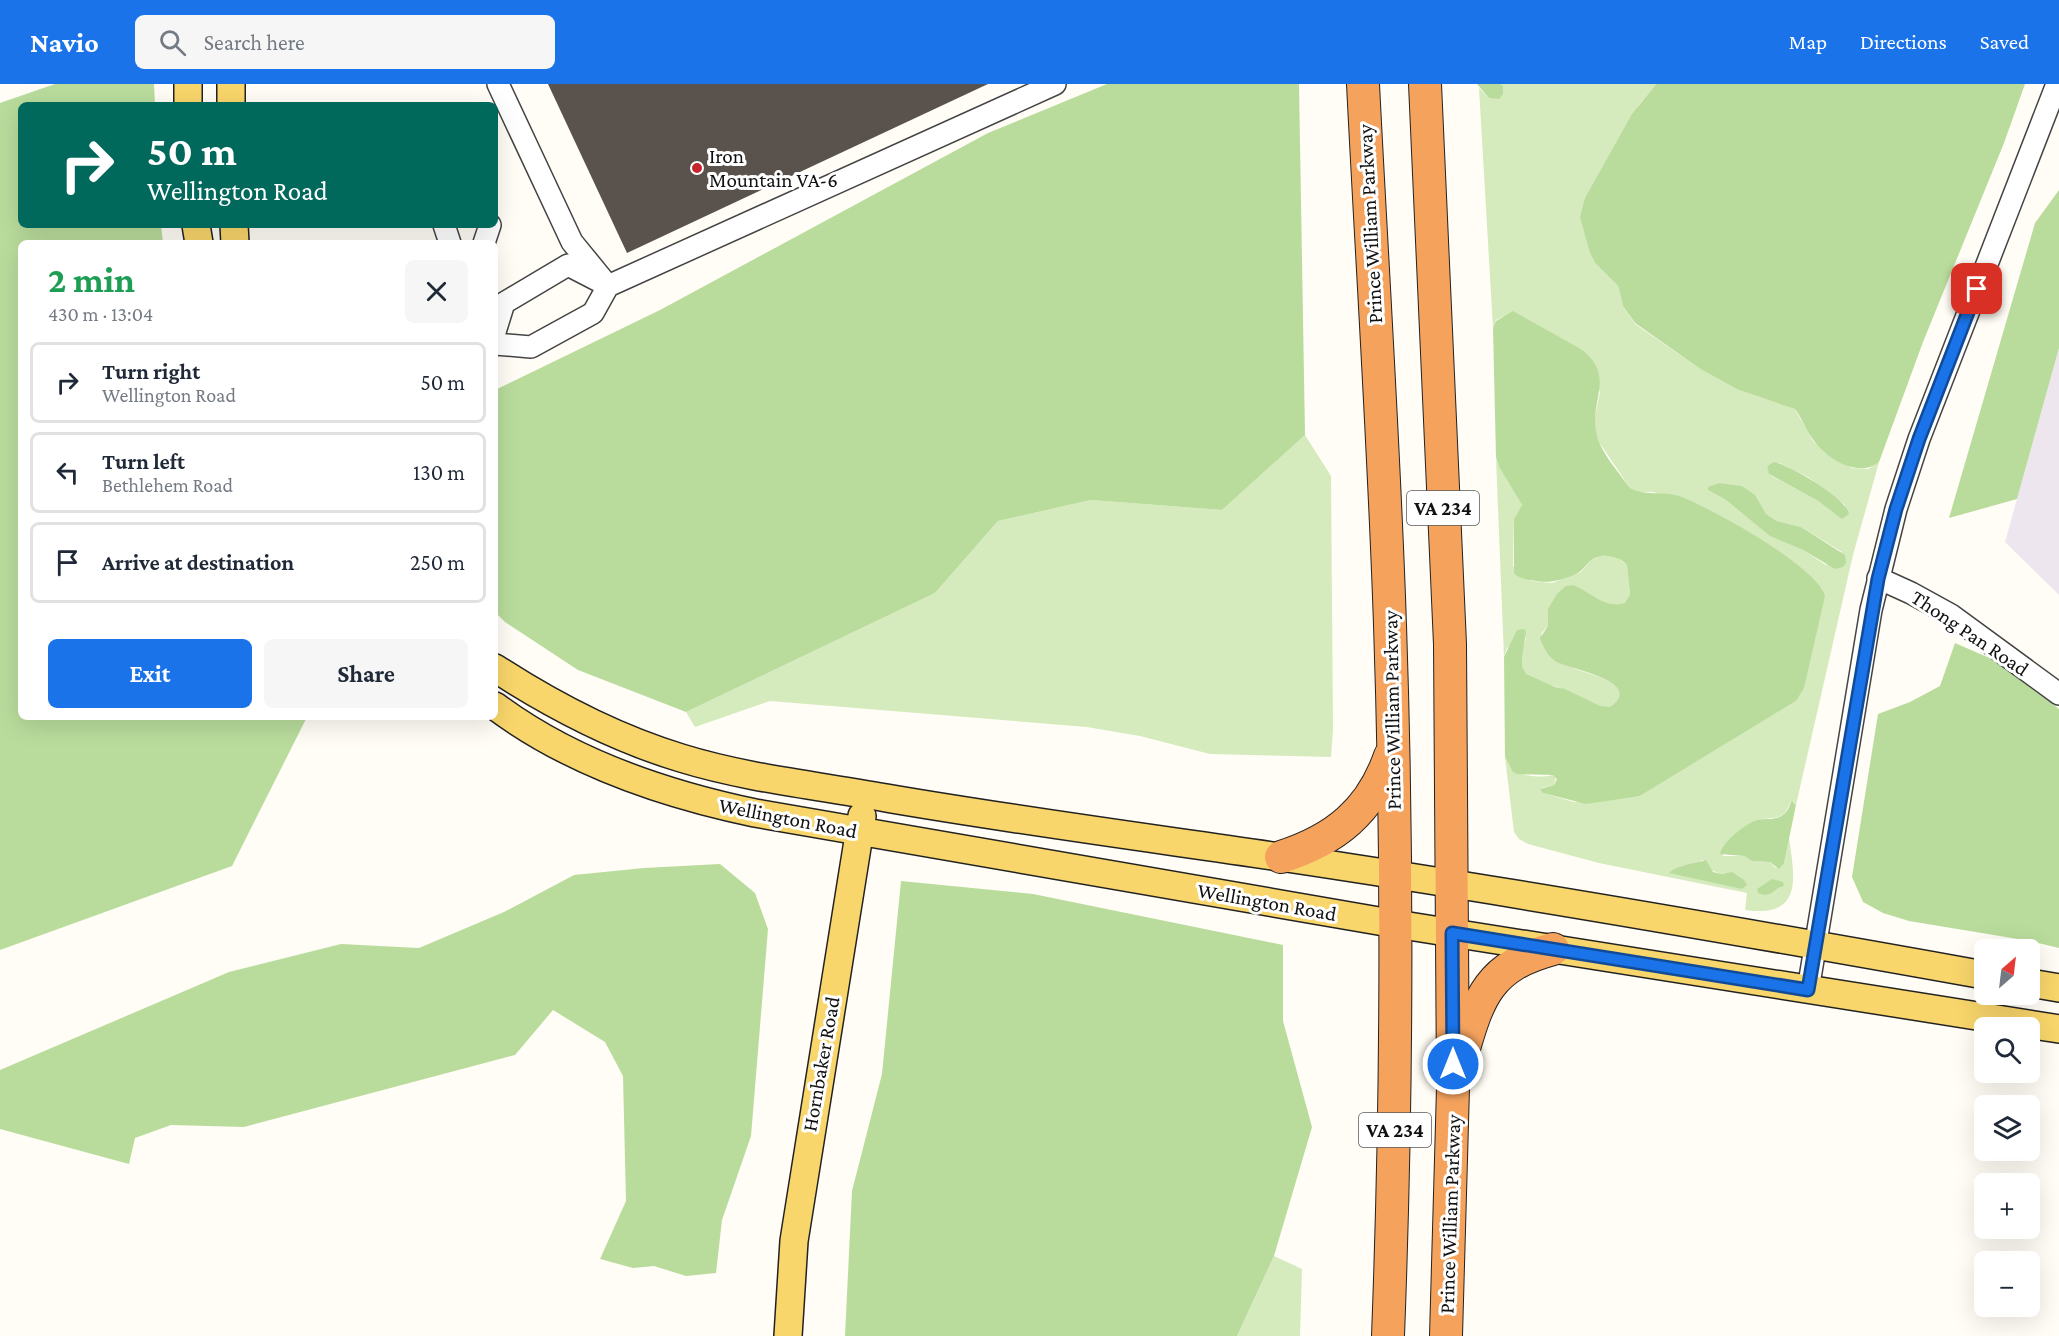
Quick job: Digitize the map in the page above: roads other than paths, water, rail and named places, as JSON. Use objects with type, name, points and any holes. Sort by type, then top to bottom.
[{"type":"highway","name":"Prince William Parkway","points":[[1364,84],[1390,625],[1396,874],[1394,1187],[1389,1336]]},
{"type":"highway","name":"Prince William Parkway","points":[[1425,84],[1449,644],[1454,1088],[1446,1336]]},
{"type":"highway","points":[[1281,857],[1313,846],[1349,822],[1366,803],[1380,781],[1392,746]]},
{"type":"highway","points":[[1454,1088],[1472,1020],[1482,995],[1496,978],[1512,966],[1529,956],[1553,949]]},
{"type":"main road","points":[[188,84],[188,102]]},
{"type":"main road","points":[[231,84],[231,102]]},
{"type":"main road","name":"Wellington Road","points":[[498,670],[527,689],[581,718],[636,742],[680,758],[733,772],[952,809],[1452,883],[1974,973]]},
{"type":"main road","name":"Wellington Road","points":[[498,708],[549,740],[588,760],[646,783],[722,806],[1396,924],[2059,1029]]},
{"type":"main road","name":"Hornbaker Road","points":[[788,1336],[794,1241],[861,832],[863,794]]},
{"type":"main road","points":[[2040,985],[2059,988]]},
{"type":"street","points":[[498,84],[572,242],[608,286]]},
{"type":"street","points":[[498,344],[531,347],[593,313],[608,286],[1055,84]]},
{"type":"street","points":[[1808,990],[1878,579],[1896,509],[1919,439],[2057,84]]},
{"type":"street","points":[[498,322],[504,303],[568,265],[608,286]]},
{"type":"street","name":"Thong Pan Road","points":[[1878,579],[1911,593],[1951,615],[2059,694]]},
{"type":"place","name":"Iron Mountain VA-6","points":[[697,168]]}]
